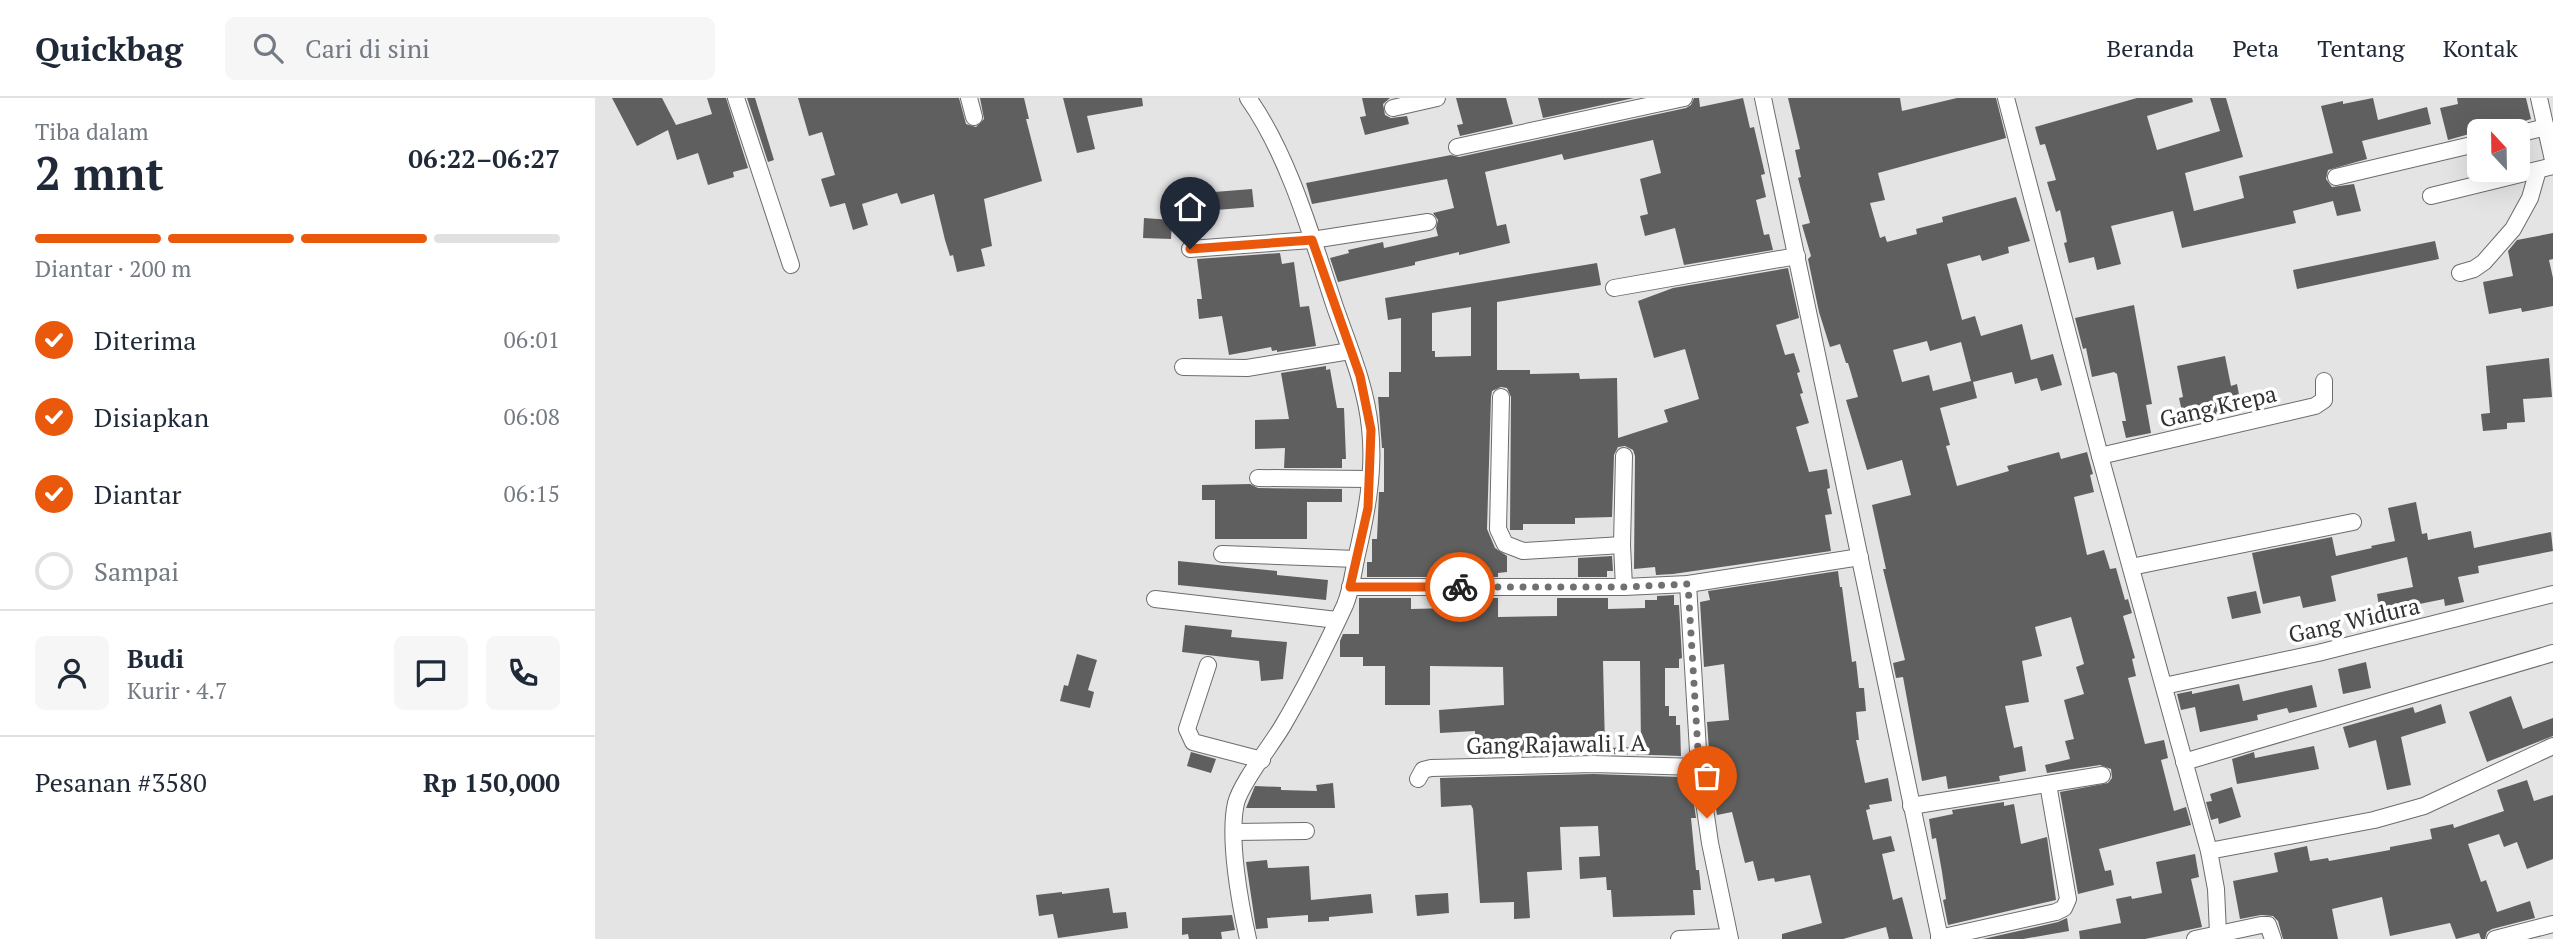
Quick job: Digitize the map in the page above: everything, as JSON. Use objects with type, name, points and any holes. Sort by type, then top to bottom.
[{"type":"street","points":[[736,98],[790,265]]},
{"type":"street","points":[[969,98],[974,117]]},
{"type":"street","points":[[1248,98],[1274,144],[1312,240],[1360,376],[1371,430],[1368,508],[1346,602],[1328,643],[1262,760],[1240,789],[1235,805],[1234,832],[1240,904],[1248,939]]},
{"type":"street","points":[[1394,108],[1437,98]]},
{"type":"street","points":[[1457,147],[1651,101],[1684,98]]},
{"type":"street","points":[[1763,98],[1939,939],[2064,908],[2068,899],[2048,784]]},
{"type":"street","points":[[2006,98],[2100,456],[2209,851],[2218,933]]},
{"type":"street","points":[[2539,98],[2553,160]]},
{"type":"street","points":[[2531,131],[2546,127]]},
{"type":"street","points":[[2336,177],[2467,146]]},
{"type":"street","points":[[2431,196],[2546,168]]},
{"type":"street","points":[[2460,273],[2474,269],[2484,262],[2513,229],[2546,168]]},
{"type":"street","points":[[1190,249],[1312,240],[1428,222]]},
{"type":"street","points":[[1614,288],[1797,256]]},
{"type":"street","points":[[1183,367],[1247,368],[1350,351]]},
{"type":"street","name":"Gang Krepa","points":[[2100,456],[2315,406],[2322,403],[2325,397],[2324,381]]},
{"type":"street","points":[[1501,397],[1498,529],[1504,544],[1523,551],[1622,545]]},
{"type":"street","points":[[1624,456],[1624,587]]},
{"type":"street","points":[[1258,478],[1369,479]]},
{"type":"street","points":[[2131,568],[2353,522]]},
{"type":"street","points":[[1222,554],[1356,559]]},
{"type":"street","points":[[1350,587],[1624,587],[1688,584],[1860,557]]},
{"type":"street","points":[[1679,939],[1730,938],[1710,843],[1699,767],[1688,584]]},
{"type":"street","name":"Gang Widura","points":[[2164,686],[2318,653],[2553,594]]},
{"type":"street","points":[[1155,599],[1337,620]]},
{"type":"street","points":[[2184,762],[2553,653]]},
{"type":"street","points":[[1208,666],[1187,729],[1189,737],[1193,742],[1262,760]]},
{"type":"street","points":[[2209,851],[2374,820],[2424,806],[2553,746]]},
{"type":"street","name":"Gang Rajawali I A","points":[[1419,779],[1420,773],[1431,768],[1478,769],[1594,764],[1699,767]]},
{"type":"street","points":[[1911,806],[2102,775]]},
{"type":"street","points":[[1234,832],[1306,831]]},
{"type":"street","points":[[2495,939],[2553,924]]},
{"type":"street","points":[[2195,939],[2268,925],[2273,939]]},
{"type":"building","points":[[612,98],[662,98],[676,125],[712,114],[707,98],[726,98],[748,168],[733,172],[734,177],[708,185],[698,153],[677,160],[668,130],[637,146]]},
{"type":"building","points":[[747,98],[755,98],[774,160],[768,162]]},
{"type":"building","points":[[798,98],[959,98],[966,124],[976,127],[984,119],[980,98],[1024,98],[1029,119],[1026,119],[1042,181],[984,199],[992,246],[981,249],[985,266],[957,272],[953,255],[950,256],[945,240],[934,194],[901,204],[897,193],[862,204],[868,225],[853,230],[845,203],[830,207],[821,179],[835,175],[822,132],[809,136]]},
{"type":"building","points":[[1063,98],[1142,98],[1143,106],[1087,116],[1095,149],[1077,153]]},
{"type":"building","points":[[1362,98],[1390,98],[1383,104],[1385,115],[1391,118],[1407,116],[1409,124],[1365,135],[1360,117],[1366,116]]},
{"type":"building","points":[[1456,98],[1506,98],[1513,124],[1460,136],[1457,125],[1463,124]]},
{"type":"building","points":[[1538,98],[1634,98],[1543,118]]},
{"type":"building","points":[[1694,98],[1699,98],[1700,107],[1743,98],[1750,128],[1754,127],[1765,174],[1761,175],[1766,197],[1756,200],[1764,235],[1769,234],[1773,250],[1684,265],[1675,228],[1645,236],[1640,216],[1648,214],[1640,179],[1661,173],[1653,140],[1564,160],[1562,154],[1485,172],[1497,226],[1506,224],[1510,243],[1459,255],[1459,252],[1338,282],[1330,258],[1349,253],[1348,250],[1383,242],[1384,248],[1438,236],[1438,220],[1433,213],[1454,208],[1447,179],[1312,204],[1306,183],[1451,155],[1459,157],[1686,108]]},
{"type":"building","points":[[1788,98],[1900,98],[1902,111],[1957,98],[1996,98],[2006,138],[1878,173],[1885,200],[1870,203],[1880,238],[1885,236],[1887,242],[1917,234],[1916,229],[1943,222],[1942,217],[2016,197],[2030,241],[2008,247],[2009,253],[1982,261],[1980,255],[1947,264],[1962,320],[1975,316],[1981,336],[2022,324],[2031,360],[2053,354],[2062,385],[2041,391],[2037,378],[2015,384],[2012,372],[1973,382],[1977,398],[1940,408],[1950,445],[1946,446],[1957,486],[2009,471],[2007,466],[2059,452],[2061,459],[2087,452],[2093,474],[2090,475],[2094,492],[2074,497],[2087,555],[2104,550],[2110,569],[2116,568],[2125,600],[2128,599],[2132,613],[2123,616],[2135,658],[2132,659],[2136,676],[2128,678],[2145,744],[2164,740],[2168,758],[2161,760],[2174,811],[2186,807],[2191,825],[2099,849],[2105,871],[2111,870],[2114,885],[2078,894],[2060,792],[2108,783],[2112,778],[2111,769],[2100,765],[2047,773],[2045,765],[2070,759],[2065,741],[2074,739],[2064,700],[2084,694],[2076,667],[2084,664],[2071,617],[2035,627],[2042,656],[2022,661],[2029,702],[2005,706],[2014,748],[2022,746],[2026,771],[1999,776],[2000,781],[1948,789],[1946,776],[1922,781],[1903,677],[1896,678],[1893,663],[1905,660],[1883,569],[1886,569],[1872,505],[1911,495],[1902,460],[1867,470],[1846,400],[1858,397],[1848,363],[1840,344],[1830,347],[1819,312],[1808,259],[1811,256],[1802,225],[1810,223],[1798,178],[1801,177],[1795,150],[1800,149]],"holes":[[[1927,341],[1930,351],[1961,342],[1971,381],[1933,391],[1929,375],[1902,382],[1893,350]]]},
{"type":"building","points":[[2137,98],[2192,98],[2193,102],[2147,116],[2157,150],[2220,131],[2210,98],[2226,98],[2243,157],[2185,173],[2194,211],[2244,198],[2239,176],[2333,153],[2321,106],[2373,98],[2378,120],[2427,107],[2431,124],[2362,141],[2367,159],[2328,170],[2326,179],[2332,187],[2354,184],[2361,211],[2337,216],[2333,201],[2293,211],[2296,223],[2182,248],[2173,211],[2111,226],[2121,264],[2097,270],[2094,257],[2069,263],[2060,210],[2056,212],[2047,182],[2056,180],[2045,144],[2040,145],[2035,127]]},
{"type":"building","points":[[2457,98],[2526,98],[2531,119],[2467,119],[2467,135],[2448,140],[2440,108],[2458,104]]},
{"type":"building","points":[[1252,189],[1254,207],[1216,210],[1214,192]]},
{"type":"building","points":[[1144,218],[1172,220],[1171,239],[1143,238]]},
{"type":"building","points":[[2553,233],[2553,259],[2549,260],[2553,278],[2553,306],[2522,312],[2521,308],[2489,314],[2483,282],[2513,276],[2508,251],[2517,240]]},
{"type":"building","points":[[2435,241],[2439,259],[2297,289],[2293,270]]},
{"type":"building","points":[[1280,253],[1282,264],[1294,262],[1300,307],[1309,306],[1316,346],[1277,352],[1272,351],[1271,347],[1229,355],[1222,316],[1199,319],[1197,299],[1202,299],[1197,259]]},
{"type":"building","points":[[1597,263],[1601,285],[1497,302],[1497,370],[1530,370],[1530,374],[1579,373],[1580,379],[1617,378],[1618,438],[1668,422],[1664,410],[1699,399],[1685,349],[1654,358],[1638,301],[1673,288],[1788,268],[1799,318],[1776,325],[1785,355],[1794,353],[1800,372],[1797,373],[1803,393],[1800,394],[1809,423],[1796,427],[1809,472],[1827,469],[1830,488],[1827,489],[1832,514],[1825,515],[1831,551],[1673,574],[1656,575],[1655,567],[1634,569],[1635,456],[1633,450],[1625,446],[1618,447],[1614,455],[1612,517],[1575,518],[1575,524],[1523,524],[1523,530],[1510,530],[1511,397],[1507,388],[1501,387],[1492,391],[1491,397],[1487,529],[1495,548],[1507,556],[1507,572],[1498,573],[1498,577],[1367,577],[1367,562],[1372,562],[1372,539],[1377,539],[1379,492],[1384,492],[1384,448],[1378,397],[1389,397],[1389,372],[1401,372],[1401,318],[1388,320],[1385,298]],"holes":[[[1471,307],[1471,356],[1435,357],[1435,351],[1432,351],[1432,313]]]},
{"type":"building","points":[[2134,305],[2152,404],[2146,405],[2151,433],[2126,438],[2122,421],[2126,421],[2117,374],[2114,372],[2092,377],[2086,348],[2083,349],[2075,318]]},
{"type":"building","points":[[2225,356],[2231,386],[2237,384],[2242,410],[2209,416],[2210,420],[2185,425],[2179,398],[2183,397],[2177,366]]},
{"type":"building","points":[[2549,358],[2552,397],[2523,399],[2525,422],[2507,423],[2507,429],[2483,431],[2481,414],[2490,413],[2486,366]]},
{"type":"building","points":[[1326,366],[1326,370],[1330,369],[1337,408],[1344,408],[1346,459],[1342,459],[1342,468],[1284,468],[1285,448],[1255,449],[1255,420],[1289,419],[1281,373]]},
{"type":"building","points":[[1250,484],[1258,488],[1342,489],[1342,502],[1307,502],[1307,539],[1215,539],[1215,500],[1202,500],[1202,485]]},
{"type":"building","points":[[2416,502],[2422,534],[2427,533],[2428,540],[2471,531],[2474,548],[2551,532],[2553,551],[2478,566],[2479,573],[2458,577],[2464,602],[2445,606],[2444,599],[2380,612],[2377,594],[2413,587],[2407,557],[2331,576],[2336,601],[2303,608],[2300,596],[2263,604],[2252,553],[2332,537],[2336,556],[2395,541],[2388,508]]},
{"type":"building","points":[[1612,556],[1613,571],[1607,571],[1607,577],[1578,577],[1578,558]]},
{"type":"building","points":[[1178,561],[1277,571],[1277,575],[1328,580],[1326,600],[1178,585]]},
{"type":"building","points":[[1838,571],[1852,662],[1856,661],[1859,688],[1864,688],[1866,711],[1856,712],[1859,740],[1856,740],[1865,783],[1888,778],[1892,801],[1869,805],[1870,809],[1866,810],[1873,840],[1891,836],[1895,851],[1882,854],[1893,900],[1902,897],[1913,939],[1889,939],[1886,927],[1843,939],[1782,939],[1782,934],[1822,923],[1810,875],[1775,882],[1774,878],[1758,881],[1753,861],[1745,863],[1732,812],[1717,815],[1713,789],[1716,786],[1707,722],[1729,720],[1724,664],[1704,667],[1700,602],[1710,600],[1708,591]]},
{"type":"building","points":[[2256,591],[2261,613],[2232,619],[2227,597]]},
{"type":"building","points":[[1674,595],[1674,605],[1679,605],[1682,658],[1679,659],[1679,668],[1665,668],[1665,706],[1669,706],[1669,716],[1676,716],[1676,725],[1680,725],[1681,756],[1594,753],[1476,756],[1475,731],[1440,733],[1439,710],[1504,705],[1503,667],[1430,666],[1430,705],[1385,705],[1385,666],[1363,666],[1363,657],[1340,657],[1343,634],[1359,634],[1359,598],[1411,598],[1411,609],[1449,608],[1449,598],[1498,598],[1498,617],[1557,616],[1557,598],[1608,598],[1608,609],[1645,608],[1645,600],[1657,600],[1657,596]],"holes":[[[1603,661],[1640,661],[1641,747],[1605,748]]]},
{"type":"building","points":[[1185,625],[1232,630],[1231,637],[1287,642],[1283,679],[1261,681],[1259,661],[1182,652]]},
{"type":"building","points":[[1077,654],[1097,660],[1088,690],[1094,692],[1090,708],[1060,701],[1064,685],[1068,686]]},
{"type":"building","points":[[2366,662],[2371,688],[2343,694],[2338,669]]},
{"type":"building","points":[[2239,684],[2243,701],[2312,685],[2317,707],[2289,713],[2287,708],[2257,715],[2258,720],[2200,732],[2195,707],[2181,710],[2177,694],[2192,691],[2192,694]]},
{"type":"building","points":[[2511,696],[2523,729],[2553,718],[2553,736],[2487,762],[2469,712]]},
{"type":"building","points":[[2441,704],[2446,723],[2401,737],[2411,785],[2387,790],[2376,740],[2349,748],[2343,727],[2413,707],[2415,713]]},
{"type":"building","points":[[2314,746],[2319,769],[2237,784],[2232,759],[2254,752],[2255,758]]},
{"type":"building","points":[[1191,752],[1216,759],[1211,773],[1187,766]]},
{"type":"building","points":[[1594,774],[1681,777],[1681,791],[1692,791],[1696,818],[1691,818],[1696,870],[1699,870],[1701,890],[1693,890],[1695,915],[1613,917],[1611,890],[1607,890],[1606,877],[1580,879],[1579,857],[1600,856],[1598,826],[1560,827],[1562,870],[1527,872],[1530,918],[1514,919],[1514,902],[1480,903],[1473,809],[1471,805],[1441,807],[1440,778]]},
{"type":"building","points":[[2527,780],[2534,801],[2553,795],[2553,859],[2527,869],[2517,842],[2504,847],[2499,834],[2468,844],[2481,882],[2486,880],[2497,912],[2530,901],[2535,918],[2492,929],[2487,932],[2485,939],[2481,939],[2479,933],[2456,939],[2450,923],[2390,936],[2382,897],[2332,909],[2338,939],[2283,939],[2278,921],[2273,916],[2240,919],[2233,881],[2278,872],[2274,853],[2307,846],[2310,861],[2328,858],[2329,861],[2432,839],[2430,829],[2453,824],[2454,828],[2504,811],[2497,790]]},
{"type":"building","points":[[1333,783],[1335,808],[1246,808],[1255,786],[1317,791],[1316,785]]},
{"type":"building","points":[[2232,787],[2241,817],[2219,824],[2218,818],[2211,820],[2206,802],[2212,801],[2210,794]]},
{"type":"building","points":[[2004,802],[2004,806],[2014,804],[2021,844],[2047,837],[2056,900],[1948,925],[1936,838],[1932,839],[1929,819],[1953,814],[1952,810]]},
{"type":"building","points":[[2195,854],[2199,877],[2191,879],[2202,927],[2145,939],[2080,939],[2079,931],[2121,923],[2116,899],[2162,893],[2156,862]]},
{"type":"building","points":[[1267,860],[1268,868],[1309,866],[1311,900],[1371,894],[1373,913],[1308,922],[1308,915],[1267,918],[1268,928],[1256,929],[1246,862]]},
{"type":"building","points":[[1109,888],[1113,913],[1126,912],[1128,928],[1058,938],[1053,914],[1039,916],[1036,895]]},
{"type":"building","points":[[1448,893],[1449,913],[1417,916],[1415,895]]},
{"type":"building","points":[[1232,915],[1235,930],[1221,932],[1222,939],[1189,939],[1188,934],[1182,935],[1182,918]]},
{"type":"building","points":[[2067,918],[2069,931],[2023,939],[1983,939],[2058,922]]},
{"type":"way so far","points":[[1460,587],[1624,587],[1688,584],[1699,767],[1707,818]]},
{"type":"route","points":[[1190,249],[1312,240],[1360,376],[1371,430],[1368,508],[1350,587],[1460,587]]}]
